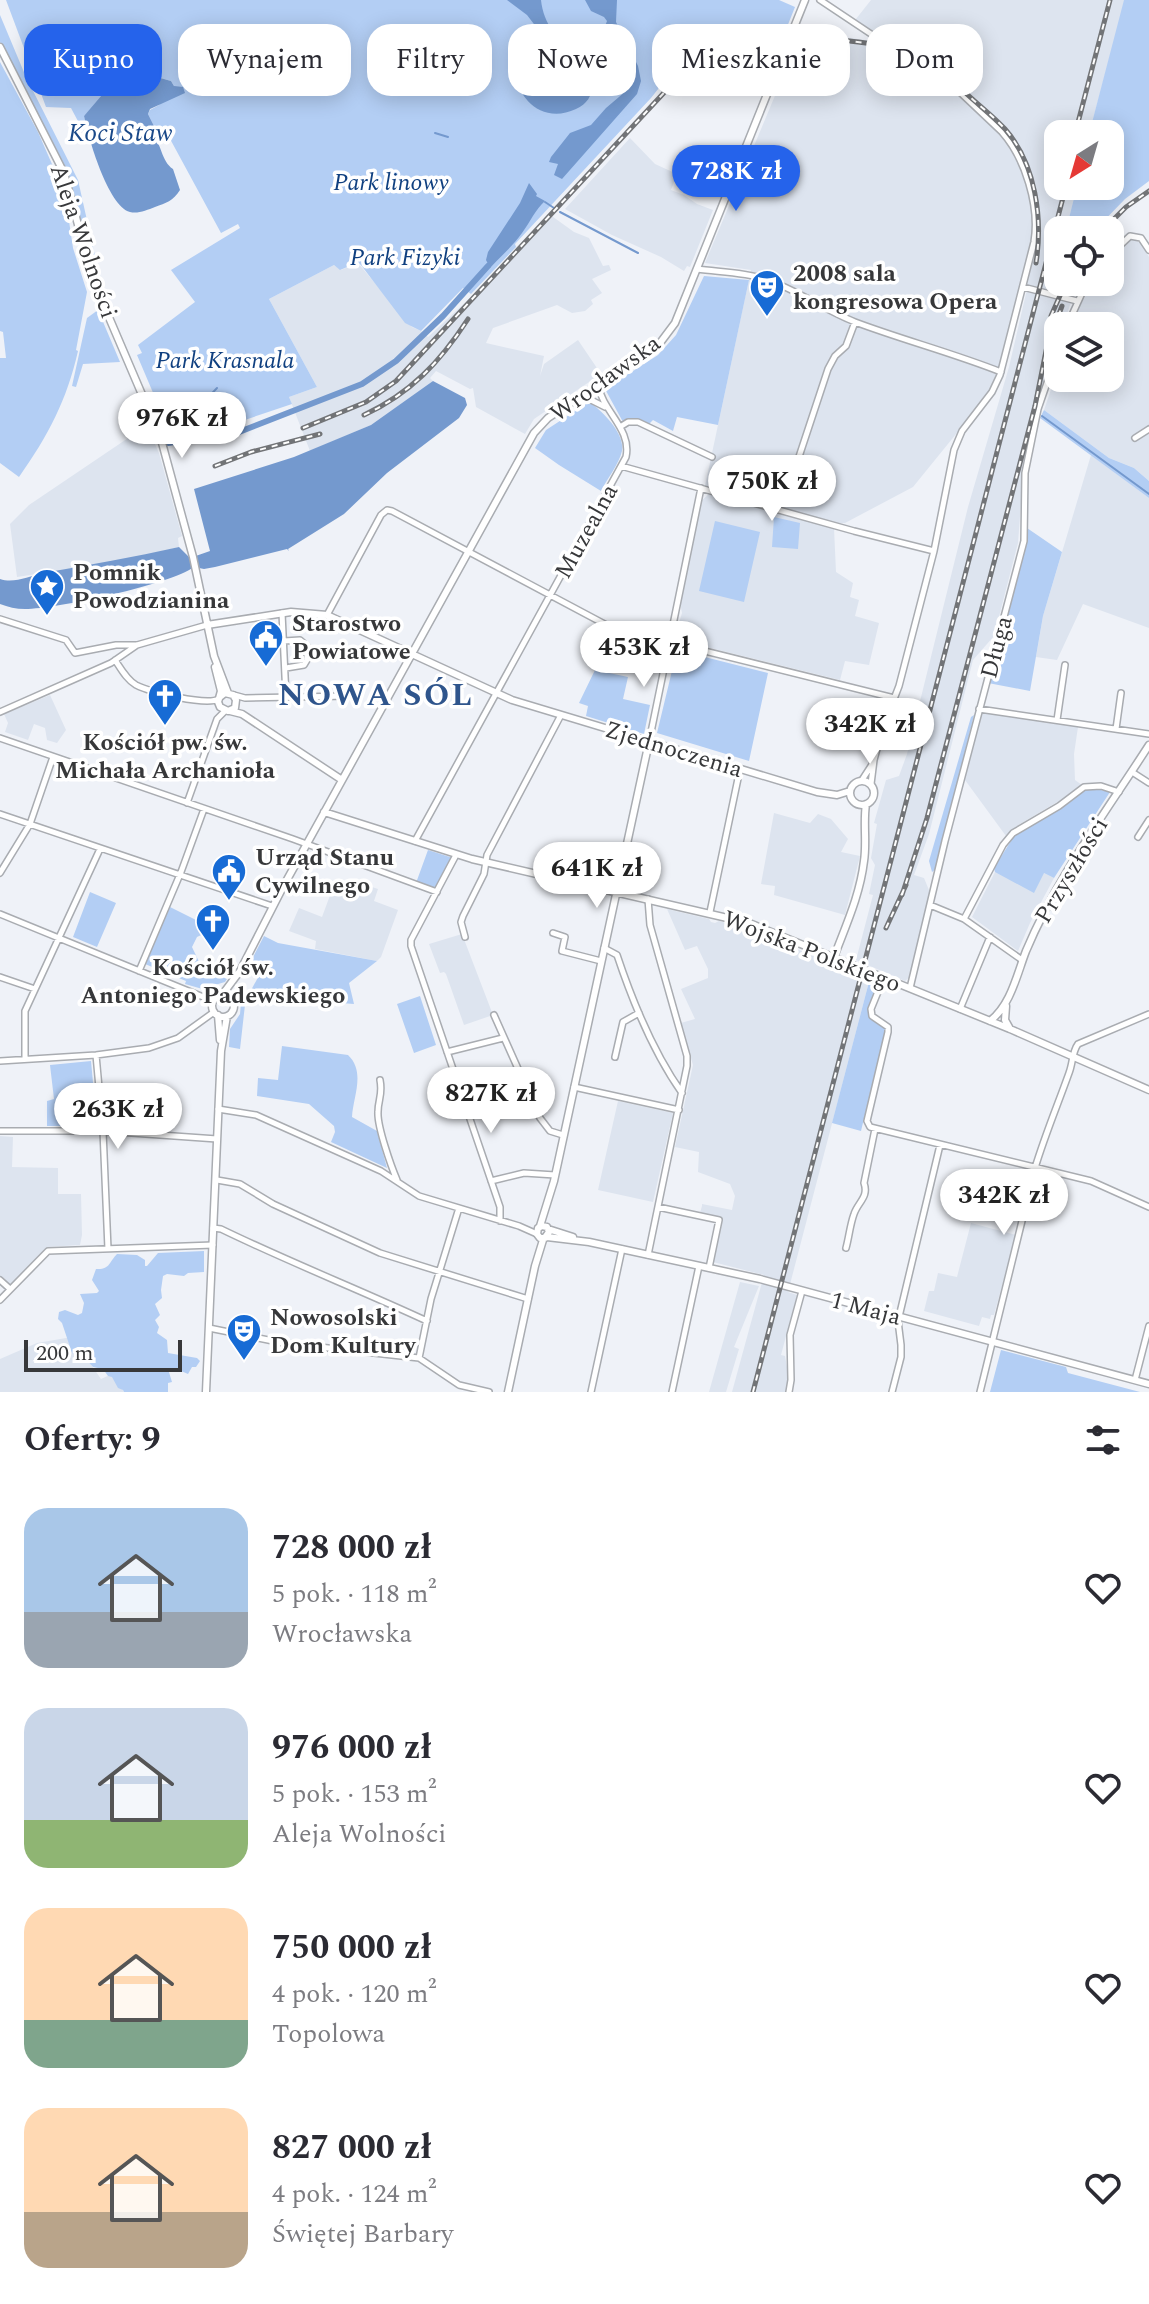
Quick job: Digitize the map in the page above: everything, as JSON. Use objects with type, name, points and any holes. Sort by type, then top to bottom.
[{"type":"street","name":"Wrocławska","points":[[240,971],[272,906],[534,433],[548,418],[660,343],[675,323],[805,0]]},
{"type":"street","points":[[820,0],[880,40],[889,52],[946,79],[1002,132],[1015,150],[1026,179],[1036,234],[1001,372],[992,392],[957,441],[934,551],[903,669],[888,710],[871,784]]},
{"type":"street","name":"Aleja Wolności","points":[[0,47],[49,141],[68,185],[88,267],[161,439],[196,569],[225,696]]},
{"type":"street","points":[[1124,239],[1141,238],[1149,250]]},
{"type":"street","points":[[697,269],[767,280],[855,322],[1001,372]]},
{"type":"street","points":[[1023,287],[1077,301]]},
{"type":"street","points":[[1073,312],[1080,296]]},
{"type":"street","points":[[796,467],[775,464],[766,488],[778,493],[789,487],[796,467],[830,364],[846,346],[855,322]]},
{"type":"street","points":[[598,385],[606,407],[620,427],[628,422],[638,422],[712,457]]},
{"type":"street","name":"Długa","points":[[910,988],[1024,541],[1025,473],[1044,392]]},
{"type":"street","points":[[583,396],[606,407]]},
{"type":"street","name":"Muzealna","points":[[415,842],[621,466],[628,442],[620,427]]},
{"type":"street","points":[[1135,438],[1149,429]]},
{"type":"street","points":[[621,466],[934,551]]},
{"type":"street","points":[[508,1392],[701,488]]},
{"type":"street","points":[[0,619],[66,640],[75,653],[103,646],[137,645],[207,625],[282,613],[327,615],[381,515],[387,510],[612,628],[894,698]]},
{"type":"street","points":[[282,613],[286,697]]},
{"type":"street","name":"Zjednoczenia","points":[[327,615],[512,700],[824,793],[841,795],[850,791]]},
{"type":"street","points":[[284,641],[300,640],[307,646],[304,665],[286,668]]},
{"type":"street","points":[[0,712],[115,660],[137,645]]},
{"type":"street","points":[[115,660],[125,675],[137,685],[202,702],[215,702],[225,696],[349,696]]},
{"type":"street","points":[[1057,720],[1065,665]]},
{"type":"street","points":[[1116,729],[1121,693]]},
{"type":"street","points":[[225,696],[219,705],[242,714],[342,780]]},
{"type":"street","points":[[225,696],[236,700],[230,709]]},
{"type":"street","points":[[187,803],[217,719],[245,698]]},
{"type":"street","points":[[979,709],[1149,734]]},
{"type":"street","points":[[465,937],[461,922],[484,874],[487,855],[561,715]]},
{"type":"street","points":[[0,738],[437,892]]},
{"type":"street","name":"Przyszłości","points":[[990,1021],[1006,1002],[1053,896],[1149,745]]},
{"type":"street","points":[[1,870],[30,824],[53,757]]},
{"type":"street","points":[[862,780],[875,790],[874,798],[866,804],[856,803],[850,791],[874,762]]},
{"type":"street","points":[[710,912],[740,769]]},
{"type":"street","points":[[1132,772],[1149,783]]},
{"type":"street","points":[[964,919],[1003,845],[1013,833],[1084,787],[1101,786],[1119,792]]},
{"type":"street","points":[[834,957],[861,878],[866,849],[866,804]]},
{"type":"street","points":[[139,971],[204,809]]},
{"type":"street","name":"Wojska Polskiego","points":[[324,812],[485,863],[749,923],[1010,1029],[1149,1090]]},
{"type":"street","points":[[0,814],[272,906]]},
{"type":"street","points":[[1138,837],[1149,820]]},
{"type":"street","points":[[25,1059],[24,1014],[101,849]]},
{"type":"street","points":[[456,855],[411,940],[411,946],[500,1207],[500,1221]]},
{"type":"street","points":[[648,899],[650,925],[687,1056],[679,1110],[648,1255]]},
{"type":"street","points":[[930,905],[964,919],[1022,960]]},
{"type":"street","points":[[0,914],[213,1001]]},
{"type":"street","points":[[553,933],[565,937],[562,951],[601,961]]},
{"type":"street","points":[[960,1009],[990,937]]},
{"type":"street","points":[[603,948],[617,955],[627,986],[663,1066],[682,1093]]},
{"type":"street","points":[[213,1001],[222,995],[240,971]]},
{"type":"street","points":[[206,1392],[221,1051],[240,971]]},
{"type":"street","points":[[0,977],[35,989]]},
{"type":"street","points":[[884,977],[871,1013],[875,1019],[885,1023],[888,1032],[867,1121],[870,1127],[1091,1181],[1149,1207]]},
{"type":"street","points":[[222,995],[232,999]]},
{"type":"street","points":[[213,1001],[221,1051]]},
{"type":"street","name":"Przyszłości","points":[[1006,1002],[1005,1020],[1010,1029]]},
{"type":"street","points":[[615,1057],[623,1022],[639,1013]]},
{"type":"street","points":[[0,1061],[135,1051],[166,1044],[216,1014],[227,1016]]},
{"type":"street","points":[[980,1392],[1035,1168],[1074,1057],[1085,1041],[1149,1014]]},
{"type":"street","points":[[494,1015],[540,1118],[550,1131],[563,1135]]},
{"type":"street","points":[[447,1052],[503,1038]]},
{"type":"street","points":[[96,1055],[108,1249]]},
{"type":"street","points":[[380,1080],[382,1096],[377,1114],[397,1181]]},
{"type":"street","points":[[573,1087],[679,1110]]},
{"type":"street","points":[[218,1109],[247,1111],[381,1171],[419,1196],[542,1232]]},
{"type":"street","points":[[846,1248],[855,1210],[866,1190],[864,1183],[875,1129]]},
{"type":"street","points":[[0,1131],[103,1131],[217,1139]]},
{"type":"street","points":[[892,1392],[901,1357],[899,1317],[940,1145]]},
{"type":"street","points":[[491,1181],[524,1173],[555,1175]]},
{"type":"street","points":[[217,1180],[240,1184],[273,1204],[365,1247],[528,1299]]},
{"type":"street","points":[[658,1207],[719,1220],[709,1268]]},
{"type":"street","points":[[419,1358],[459,1208]]},
{"type":"street","points":[[213,1228],[298,1266],[348,1284],[427,1321]]},
{"type":"street","name":"1 Maja","points":[[542,1232],[802,1291],[1149,1384]]},
{"type":"street","points":[[0,1300],[48,1251],[213,1245]]},
{"type":"street","points":[[591,1392],[622,1249]]},
{"type":"street","points":[[672,1392],[699,1266]]},
{"type":"street","points":[[0,1280],[10,1289]]},
{"type":"street","points":[[789,1392],[790,1335],[802,1291]]},
{"type":"street","points":[[1135,1380],[1149,1326]]},
{"type":"street","points":[[209,1328],[283,1343],[419,1358],[459,1385],[489,1392]]},
{"type":"shaded area","points":[[871,0],[1125,0],[1093,120],[1044,120],[1044,200],[1074,200],[1070,216],[1044,216],[1044,296],[1073,296],[1068,312],[1044,312],[1044,384],[1031,426],[1018,543],[994,636],[973,660],[929,834],[914,875],[924,878],[931,895],[911,976],[905,981],[856,960],[873,895],[869,894],[875,865],[871,858],[877,824],[874,823],[886,780],[899,776],[907,754],[968,507],[1009,367],[1028,285],[1020,284],[995,386],[913,487],[845,523],[833,523],[705,486],[751,270],[705,263],[775,96],[850,96],[850,38],[866,40],[866,96],[983,96],[983,24],[866,24],[866,34],[852,24]]},
{"type":"shaded area","points":[[630,138],[655,164],[677,174],[671,190],[713,210],[690,267],[687,266],[684,271],[565,209]]},
{"type":"shaded area","points":[[549,214],[574,232],[589,238],[603,266],[609,265],[611,270],[592,279],[602,293],[591,300],[593,304],[585,311],[572,313],[557,305],[493,328],[486,343],[544,356],[540,376],[544,364],[578,340],[601,374],[534,419],[525,434],[476,407],[473,388],[436,371],[430,378],[433,381],[427,386],[371,425],[310,451],[289,397],[317,387],[269,299],[334,265],[341,270],[358,263],[412,327],[428,337],[470,298]]},
{"type":"shaded area","points":[[1132,239],[1141,243],[1149,257],[1149,481],[1134,468],[1109,458],[1044,410],[1050,392],[1124,392],[1124,312],[1078,312],[1085,296],[1124,296],[1124,247]]},
{"type":"shaded area","points":[[143,428],[148,429],[159,453],[182,536],[178,538],[179,547],[120,561],[17,577],[10,524],[29,505]]},
{"type":"shaded area","points":[[1091,455],[1149,498],[1149,628],[1083,604],[1057,660],[1036,657],[1043,616]]},
{"type":"shaded area","points":[[709,494],[834,528],[836,572],[853,583],[850,597],[859,600],[855,616],[879,623],[869,665],[845,661],[840,680],[674,639],[682,613],[680,603],[699,512],[702,500]]},
{"type":"shaded area","points":[[50,695],[66,730],[57,743],[47,740],[45,728],[34,724],[28,740],[5,732],[8,723],[4,714]]},
{"type":"shaded area","points":[[983,713],[1078,727],[1074,754],[1075,780],[1082,785],[1006,836],[965,780],[979,717]]},
{"type":"shaded area","points":[[774,813],[810,823],[818,814],[831,819],[848,839],[841,852],[860,856],[845,915],[774,895],[775,886],[761,884]]},
{"type":"shaded area","points":[[995,872],[1044,873],[1054,878],[1018,951],[972,917]]},
{"type":"shaded area","points":[[348,879],[378,889],[374,901],[398,910],[377,961],[315,949],[316,941],[289,931],[299,908],[322,917],[332,890],[327,888],[329,881],[344,887]]},
{"type":"shaded area","points":[[667,909],[743,928],[870,978],[788,1292],[797,1295],[781,1355],[785,1356],[789,1378],[786,1392],[732,1392],[764,1275],[713,1262],[722,1219],[700,1213],[702,1204],[732,1210],[735,1196],[730,1184],[698,1172],[699,1152],[675,1147],[693,1065],[681,1023],[695,1019],[681,989],[708,978],[708,969],[697,946],[685,950]]},
{"type":"shaded area","points":[[462,934],[493,1015],[464,1025],[446,974],[440,973],[429,944]]},
{"type":"shaded area","points":[[618,1101],[673,1113],[653,1202],[598,1190]]},
{"type":"shaded area","points":[[0,1136],[13,1137],[12,1167],[58,1168],[58,1194],[81,1194],[80,1245],[47,1247],[10,1286],[0,1276]]},
{"type":"shaded area","points":[[971,1223],[1016,1235],[994,1315],[990,1319],[982,1317],[979,1326],[924,1311],[929,1291],[934,1291],[938,1273],[957,1277]]},
{"type":"shaded area","points":[[740,1282],[759,1286],[734,1347],[739,1349],[726,1392],[709,1392]]},
{"type":"shaded area","points":[[72,1337],[101,1379],[112,1374],[124,1392],[0,1392],[0,1359],[37,1343]]},
{"type":"green space","points":[[6,0],[779,0],[795,7],[788,24],[652,24],[653,96],[471,294],[463,288],[421,331],[405,323],[361,265],[357,263],[340,270],[334,265],[269,299],[317,387],[289,397],[292,404],[227,426],[202,428],[189,421],[168,428],[137,355],[142,353],[138,345],[195,302],[171,270],[240,228],[238,224],[221,233],[169,137],[152,134],[154,126],[148,114],[174,86],[171,81],[162,78],[162,24],[24,24],[24,48]]},
{"type":"green space","points":[[1124,0],[1149,0],[1149,181],[1109,216],[1070,216],[1074,200],[1124,200],[1124,120],[1093,120]]},
{"type":"green space","points":[[0,15],[24,72],[24,88],[0,42]]},
{"type":"green space","points":[[0,62],[38,132],[65,194],[73,248],[87,292],[78,351],[68,386],[48,432],[19,477],[0,463],[0,358],[6,358],[3,332],[0,331]]},
{"type":"green space","points":[[28,96],[36,96],[78,180],[106,303],[89,259],[77,204],[55,148]]},
{"type":"green space","points":[[42,96],[105,96],[84,116],[89,142],[71,108],[46,107]]},
{"type":"green space","points":[[704,276],[749,280],[718,425],[677,417],[673,431],[653,420],[649,424],[636,420],[623,422],[605,389],[658,355],[676,335]]},
{"type":"green space","points":[[98,310],[120,362],[83,364],[76,387],[72,386],[87,318]]},
{"type":"green space","points":[[586,404],[592,404],[608,418],[622,444],[618,461],[601,491],[535,448],[546,430]]},
{"type":"green space","points":[[1044,410],[1109,458],[1134,468],[1149,481],[1149,498],[1040,418]]},
{"type":"green space","points":[[774,517],[800,523],[798,549],[772,547]]},
{"type":"green space","points":[[715,521],[760,532],[744,602],[699,591]]},
{"type":"green space","points":[[1027,528],[1062,552],[1043,616],[1030,691],[988,683]]},
{"type":"green space","points":[[677,650],[768,673],[749,761],[657,733]]},
{"type":"green space","points":[[595,670],[628,677],[623,699],[650,705],[644,734],[586,716],[588,706],[579,703]]},
{"type":"green space","points":[[974,715],[936,869],[932,872],[929,861]]},
{"type":"green space","points":[[1092,788],[1110,792],[1054,878],[1044,873],[1034,893],[995,872],[994,868],[1014,836]]},
{"type":"green space","points":[[428,850],[453,858],[436,891],[416,883]]},
{"type":"green space","points":[[90,892],[116,903],[97,947],[73,937]]},
{"type":"green space","points":[[170,907],[214,929],[197,937],[192,947],[201,966],[227,979],[225,982],[206,990],[185,984],[186,981],[145,964]]},
{"type":"green space","points":[[264,936],[278,943],[377,961],[349,983],[354,1004],[246,996],[240,1049],[229,1047],[230,1029],[240,1014],[242,991],[250,992],[261,972],[249,965]]},
{"type":"green space","points":[[870,978],[879,982],[868,1011],[869,1017],[884,1026],[885,1030],[861,1131],[832,1123]]},
{"type":"green space","points":[[420,996],[436,1045],[414,1053],[397,1004]]},
{"type":"green space","points":[[282,1046],[348,1055],[357,1077],[352,1117],[377,1131],[387,1168],[331,1142],[334,1126],[309,1104],[257,1096],[258,1078],[278,1080]]},
{"type":"green space","points":[[91,1061],[97,1126],[47,1126],[47,1101],[54,1099],[50,1065]]},
{"type":"green space","points":[[204,1251],[204,1272],[163,1276],[162,1298],[155,1304],[160,1315],[155,1320],[159,1327],[157,1333],[167,1340],[168,1353],[200,1361],[188,1374],[174,1368],[168,1369],[172,1382],[168,1383],[168,1392],[124,1392],[103,1369],[93,1367],[86,1359],[72,1353],[58,1319],[59,1312],[82,1313],[84,1303],[80,1294],[99,1291],[92,1280],[96,1269],[107,1267],[117,1254],[137,1255],[145,1260],[147,1266],[158,1253]]},
{"type":"green space","points":[[1001,1350],[1066,1367],[1068,1373],[1140,1392],[990,1392]]},
{"type":"water","points":[[507,0],[541,0],[548,24],[534,24]]},
{"type":"water","points":[[585,0],[617,0],[616,22],[606,24],[604,17],[591,11]]},
{"type":"water","points":[[636,62],[641,81],[636,95]]},
{"type":"water","name":"Koci Staw","points":[[162,78],[178,86],[178,96],[150,109],[148,114],[154,126],[152,134],[166,162],[173,169],[180,190],[175,197],[142,211],[130,212],[122,207],[107,185],[84,116],[101,96],[162,96]]},
{"type":"water","points":[[525,96],[589,96],[580,107],[558,114],[543,111]]},
{"type":"water","points":[[620,96],[635,96],[562,179],[554,175],[558,164],[549,162],[551,157],[570,133],[591,125]]},
{"type":"water","points":[[529,183],[536,196],[545,201],[518,238],[490,268],[486,260],[488,252],[520,203]]},
{"type":"water","points":[[433,381],[465,398],[467,405],[459,418],[387,473],[344,514],[289,551],[204,569],[194,567],[139,588],[62,605],[25,609],[0,604],[0,579],[16,580],[179,547],[190,558],[210,551],[194,489],[294,457],[371,425]]},
{"type":"waterway","points":[[435,133],[448,137]]},
{"type":"waterway","points":[[545,202],[554,208]]},
{"type":"waterway","points":[[560,212],[638,253]]},
{"type":"waterway","points":[[168,443],[239,432],[362,384],[396,361],[443,316],[488,266]]},
{"type":"waterway","points":[[202,404],[217,388]]},
{"type":"waterway","points":[[1042,416],[1149,494]]},
{"type":"railway","points":[[1079,120],[1110,0]]},
{"type":"railway","points":[[303,428],[366,402],[396,381],[673,83],[713,53],[752,38],[794,35],[881,45],[912,55],[946,76],[1005,129],[1024,159],[1037,210],[1036,263]]},
{"type":"railway","points":[[1117,216],[1149,191]]},
{"type":"railway","points":[[753,1392],[1062,200]]},
{"type":"railway","points":[[1053,312],[1060,296]]},
{"type":"railway","points":[[902,895],[927,818],[1035,406],[1047,346],[1062,306]]},
{"type":"railway","points":[[364,415],[396,397],[423,375],[447,349],[468,319]]},
{"type":"railway","points":[[215,466],[251,452],[320,434]]},
{"type":"railway","points":[[886,928],[906,885]]},
{"type":"place","name":"2008 sala kongresowa Opera","points":[[767,318]]},
{"type":"place","name":"Pomnik Powodzianina","points":[[47,617]]},
{"type":"place","name":"Starostwo Powiatowe","points":[[266,668]]},
{"type":"place","name":"Kościół pw. św. Michała Archanioła","points":[[165,727]]},
{"type":"place","name":"Urząd Stanu Cywilnego","points":[[229,902]]},
{"type":"place","name":"Kościół św. Antoniego Padewskiego","points":[[213,952]]},
{"type":"place","name":"Nowosolski Dom Kultury","points":[[244,1362]]},
{"type":"district","name":"NOWA SÓL","points":[[376,694]]},
{"type":"park label","name":"Park linowy","points":[[391,182]]},
{"type":"park label","name":"Park Fizyki","points":[[405,257]]},
{"type":"park label","name":"Park Krasnala","points":[[225,360]]}]
